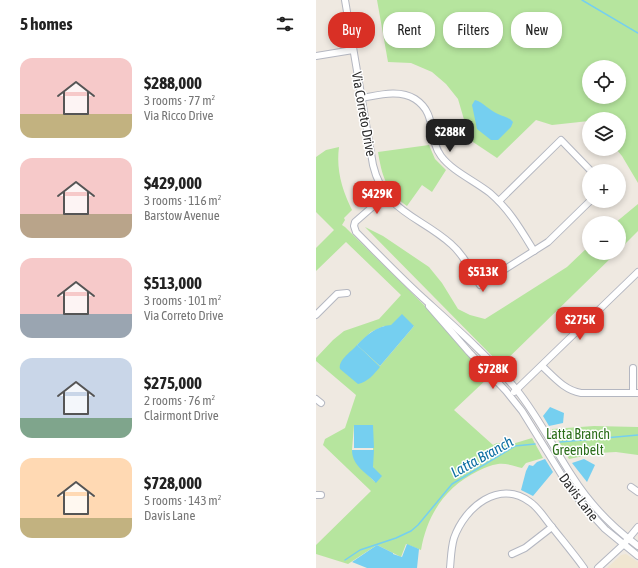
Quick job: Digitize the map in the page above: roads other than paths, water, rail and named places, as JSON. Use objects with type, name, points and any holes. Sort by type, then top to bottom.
[{"type":"street","name":"Via Correto Drive","points":[[345,0],[375,173],[386,195],[398,207],[454,247],[464,259],[480,285],[552,239],[583,208]]},
{"type":"street","points":[[316,56],[353,50]]},
{"type":"street","points":[[362,98],[395,93],[404,94],[416,100],[424,107],[430,118],[436,145],[442,158],[499,201],[512,216],[534,251]]},
{"type":"street","points":[[499,201],[561,140],[584,164]]},
{"type":"street","name":"Davis Lane","points":[[386,195],[356,221],[354,226],[356,232],[496,367],[517,390],[584,493],[603,516],[638,546]]},
{"type":"street","points":[[509,394],[517,390],[637,275]]},
{"type":"street","points":[[316,314],[334,297],[341,293],[347,293]]},
{"type":"street","name":"Davis Lane","points":[[423,298],[469,352],[509,394],[522,411],[578,499],[596,520],[623,545],[638,556]]},
{"type":"street","points":[[542,366],[565,387],[581,393],[635,393],[633,368]]},
{"type":"street","points":[[631,487],[638,492]]},
{"type":"street","points":[[450,568],[452,548],[459,526],[474,507],[490,497],[505,494],[524,498],[534,504],[584,568]]},
{"type":"street","points":[[512,554],[525,548],[552,527]]},
{"type":"street","points":[[598,568],[623,545],[638,527]]},
{"type":"water","points":[[475,100],[495,113],[510,119],[513,122],[511,127],[498,140],[491,140],[477,129],[472,105]]},
{"type":"water","points":[[402,314],[414,326],[380,366],[357,345],[376,329],[391,325]]},
{"type":"water","points":[[357,345],[380,367],[368,380],[358,384],[340,369],[343,359]]},
{"type":"water","points":[[550,407],[564,413],[563,423],[549,426],[543,416]]},
{"type":"water","points":[[354,425],[373,425],[374,448],[354,448]]},
{"type":"water","points":[[352,450],[374,450],[373,467],[382,476],[376,483],[357,465],[354,460]]},
{"type":"water","points":[[545,459],[553,472],[533,496],[521,490],[529,465],[533,466],[537,462]]},
{"type":"water","points":[[584,459],[595,465],[587,482],[572,463]]},
{"type":"water","points":[[407,544],[419,549],[417,568],[367,568],[352,562],[377,545],[402,557]]},
{"type":"waterway","points":[[582,0],[638,33]]},
{"type":"waterway","name":"Latta Branch","points":[[560,442],[638,435]]},
{"type":"waterway","name":"Latta Branch","points":[[345,560],[360,550],[396,538],[411,531],[418,525],[452,484],[515,446],[535,444]]},
{"type":"park label","name":"Latta Branch Greenbelt","points":[[578,442]]}]
